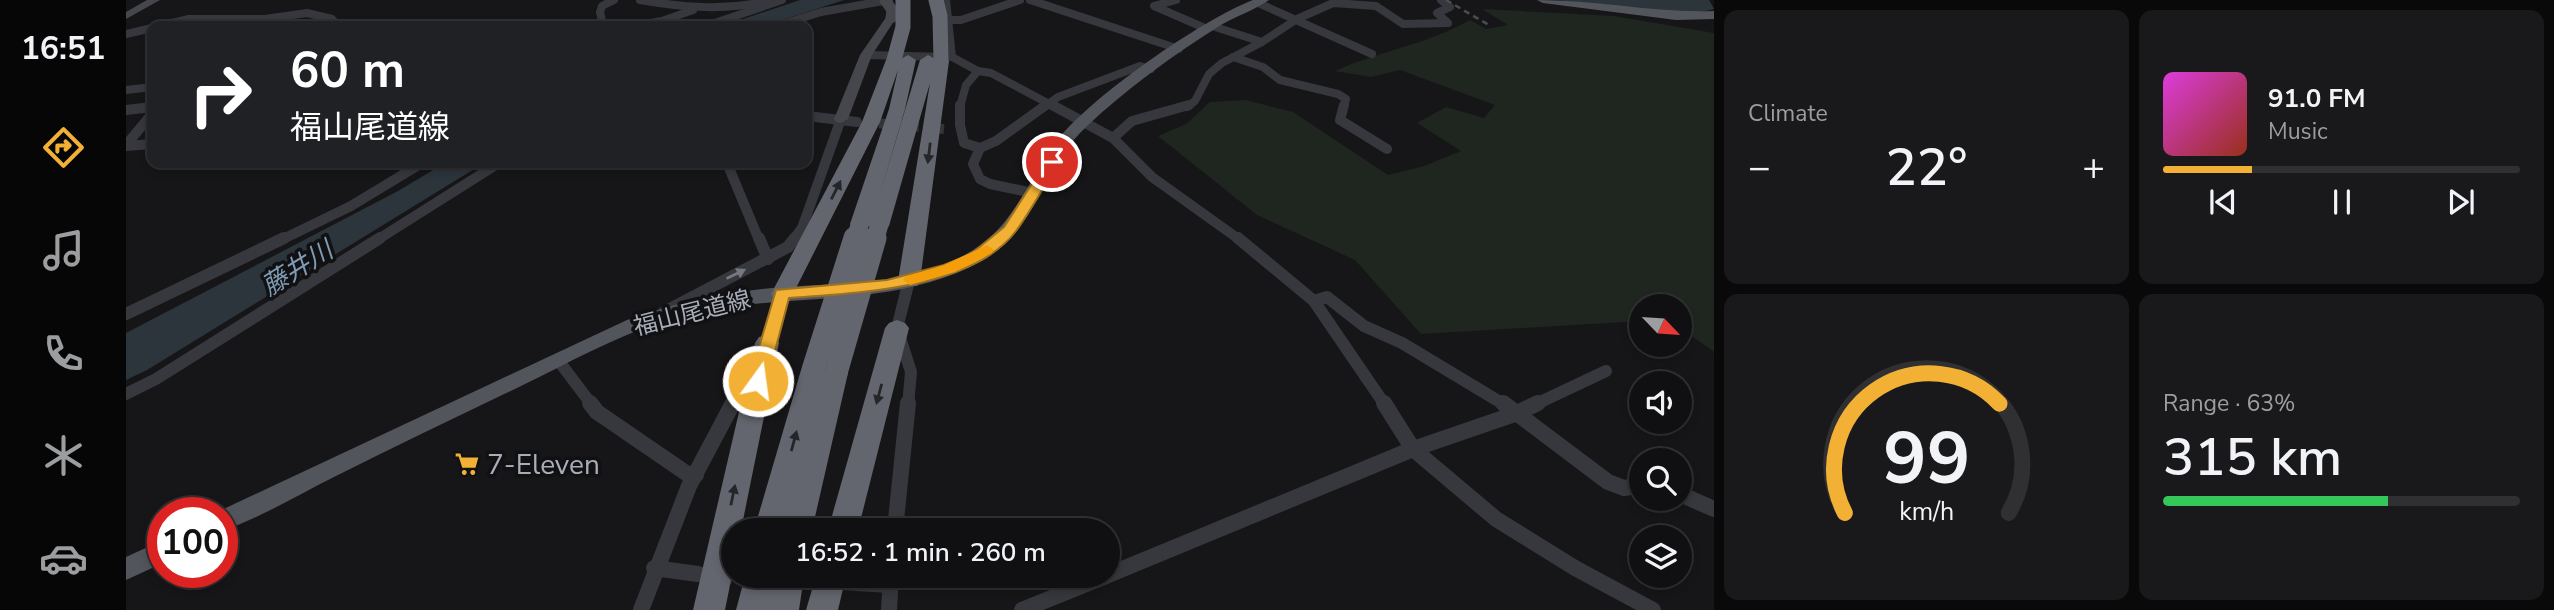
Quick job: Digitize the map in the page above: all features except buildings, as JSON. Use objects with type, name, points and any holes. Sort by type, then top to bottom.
[{"type":"highway","points":[[773,518],[824,371],[869,225],[897,109],[905,0]]},
{"type":"highway","points":[[909,281],[923,200],[940,59],[934,28],[936,0]]},
{"type":"highway","points":[[869,225],[916,108],[940,59]]},
{"type":"highway","points":[[782,294],[872,122],[901,60]]},
{"type":"highway","points":[[846,518],[897,328]]},
{"type":"highway","points":[[709,610],[767,343]]},
{"type":"highway","points":[[799,518],[824,371]]},
{"type":"highway","points":[[752,610],[757,588]]},
{"type":"highway","points":[[783,610],[787,588]]},
{"type":"highway","points":[[822,610],[837,588]]},
{"type":"main road","points":[[1543,0],[1676,16],[1714,15]]},
{"type":"main road","name":"福山尾道線","points":[[238,513],[416,425],[612,333],[654,318],[722,302],[909,281],[950,269],[976,257],[1009,230],[1063,142],[1083,121],[1151,69],[1236,10],[1259,1]]},
{"type":"main road","points":[[126,569],[147,559]]},
{"type":"street","points":[[126,16],[155,0]]},
{"type":"street","points":[[602,21],[602,6],[614,0]]},
{"type":"street","points":[[640,0],[694,10]]},
{"type":"street","points":[[662,21],[694,10],[745,6],[773,0]]},
{"type":"street","points":[[721,21],[782,0]]},
{"type":"street","points":[[793,21],[866,0]]},
{"type":"street","points":[[654,318],[788,247],[802,228],[866,55],[891,18],[892,10],[887,0],[821,12]]},
{"type":"street","points":[[940,59],[949,20],[946,0]]},
{"type":"street","points":[[949,20],[961,20],[1020,0]]},
{"type":"street","points":[[1030,0],[1179,49]]},
{"type":"street","points":[[1176,0],[1154,6],[1210,28],[1262,42]]},
{"type":"street","points":[[1113,138],[1132,121],[1186,108],[1195,101],[1209,74],[1297,19],[1333,3],[1366,2],[1403,24],[1448,23],[1437,13],[1450,7],[1441,0]]},
{"type":"street","points":[[1259,1],[1372,54]]},
{"type":"street","points":[[233,21],[307,13],[334,21]]},
{"type":"street","points":[[126,34],[147,29]]},
{"type":"street","points":[[866,55],[940,59],[991,73],[1113,138],[1152,177],[1259,253],[1314,301],[1368,377],[1413,449],[1496,519],[1575,568],[1653,610]]},
{"type":"street","points":[[1233,57],[1263,67],[1280,80],[1291,84],[1338,94],[1346,99],[1340,120],[1387,149]]},
{"type":"street","points":[[978,71],[973,74],[961,101],[958,129],[964,143],[980,148],[996,141],[1048,102],[1083,86],[1140,66],[1151,69]]},
{"type":"street","points":[[126,90],[147,88]]},
{"type":"street","points":[[126,110],[147,108]]},
{"type":"street","points":[[812,116],[857,122]]},
{"type":"street","points":[[126,146],[147,120]]},
{"type":"street","points":[[944,129],[958,129]]},
{"type":"street","points":[[126,146],[147,144]]},
{"type":"street","points":[[980,148],[973,164],[980,179],[1033,193]]},
{"type":"street","points":[[126,314],[351,206],[414,168]]},
{"type":"street","points":[[126,394],[168,371],[491,168]]},
{"type":"street","points":[[729,168],[768,259]]},
{"type":"street","points":[[896,518],[911,372],[897,328],[909,281]]},
{"type":"street","points":[[641,610],[654,568],[696,475],[767,343],[782,294]]},
{"type":"street","points":[[1314,301],[1327,297],[1364,326],[1402,342],[1459,374],[1608,482],[1629,487]]},
{"type":"street","points":[[558,360],[597,412],[686,473],[696,475]]},
{"type":"street","points":[[1120,570],[1413,449],[1515,414],[1606,371]]},
{"type":"street","points":[[1692,499],[1714,509]]},
{"type":"street","points":[[654,568],[698,574]]},
{"type":"street","points":[[889,610],[890,588]]},
{"type":"street","points":[[1022,610],[1075,588]]},
{"type":"shaded area","points":[[1482,9],[1614,16],[1714,33],[1714,355],[1713,351],[1692,336],[1692,294],[1629,294],[1629,322],[1421,334],[1355,260],[1257,215],[1158,136],[1186,124],[1210,102],[1246,100],[1293,112],[1388,175],[1424,166],[1461,151],[1417,123],[1446,107],[1484,118],[1495,105],[1400,70],[1371,77],[1335,71],[1437,35],[1470,20],[1486,29],[1508,25]]},
{"type":"water","points":[[800,0],[844,0],[779,21],[737,21]]},
{"type":"water","points":[[1558,0],[1709,0],[1714,9],[1678,14],[1658,13]]},
{"type":"water","name":"藤井川","points":[[437,168],[476,168],[147,370],[126,380],[126,333],[398,191]]},
{"type":"tunnel","points":[[864,122],[944,129]]},
{"type":"tunnel","points":[[716,575],[721,575]]},
{"type":"railway","points":[[1446,0],[1489,25]]},
{"type":"slow traffic","points":[[910,280],[950,269],[987,250]]},
{"type":"place","name":"7-Eleven","points":[[467,464]]},
{"type":"route","points":[[758,381],[782,294],[909,281],[950,269],[976,257],[1009,230],[1052,162]]}]
